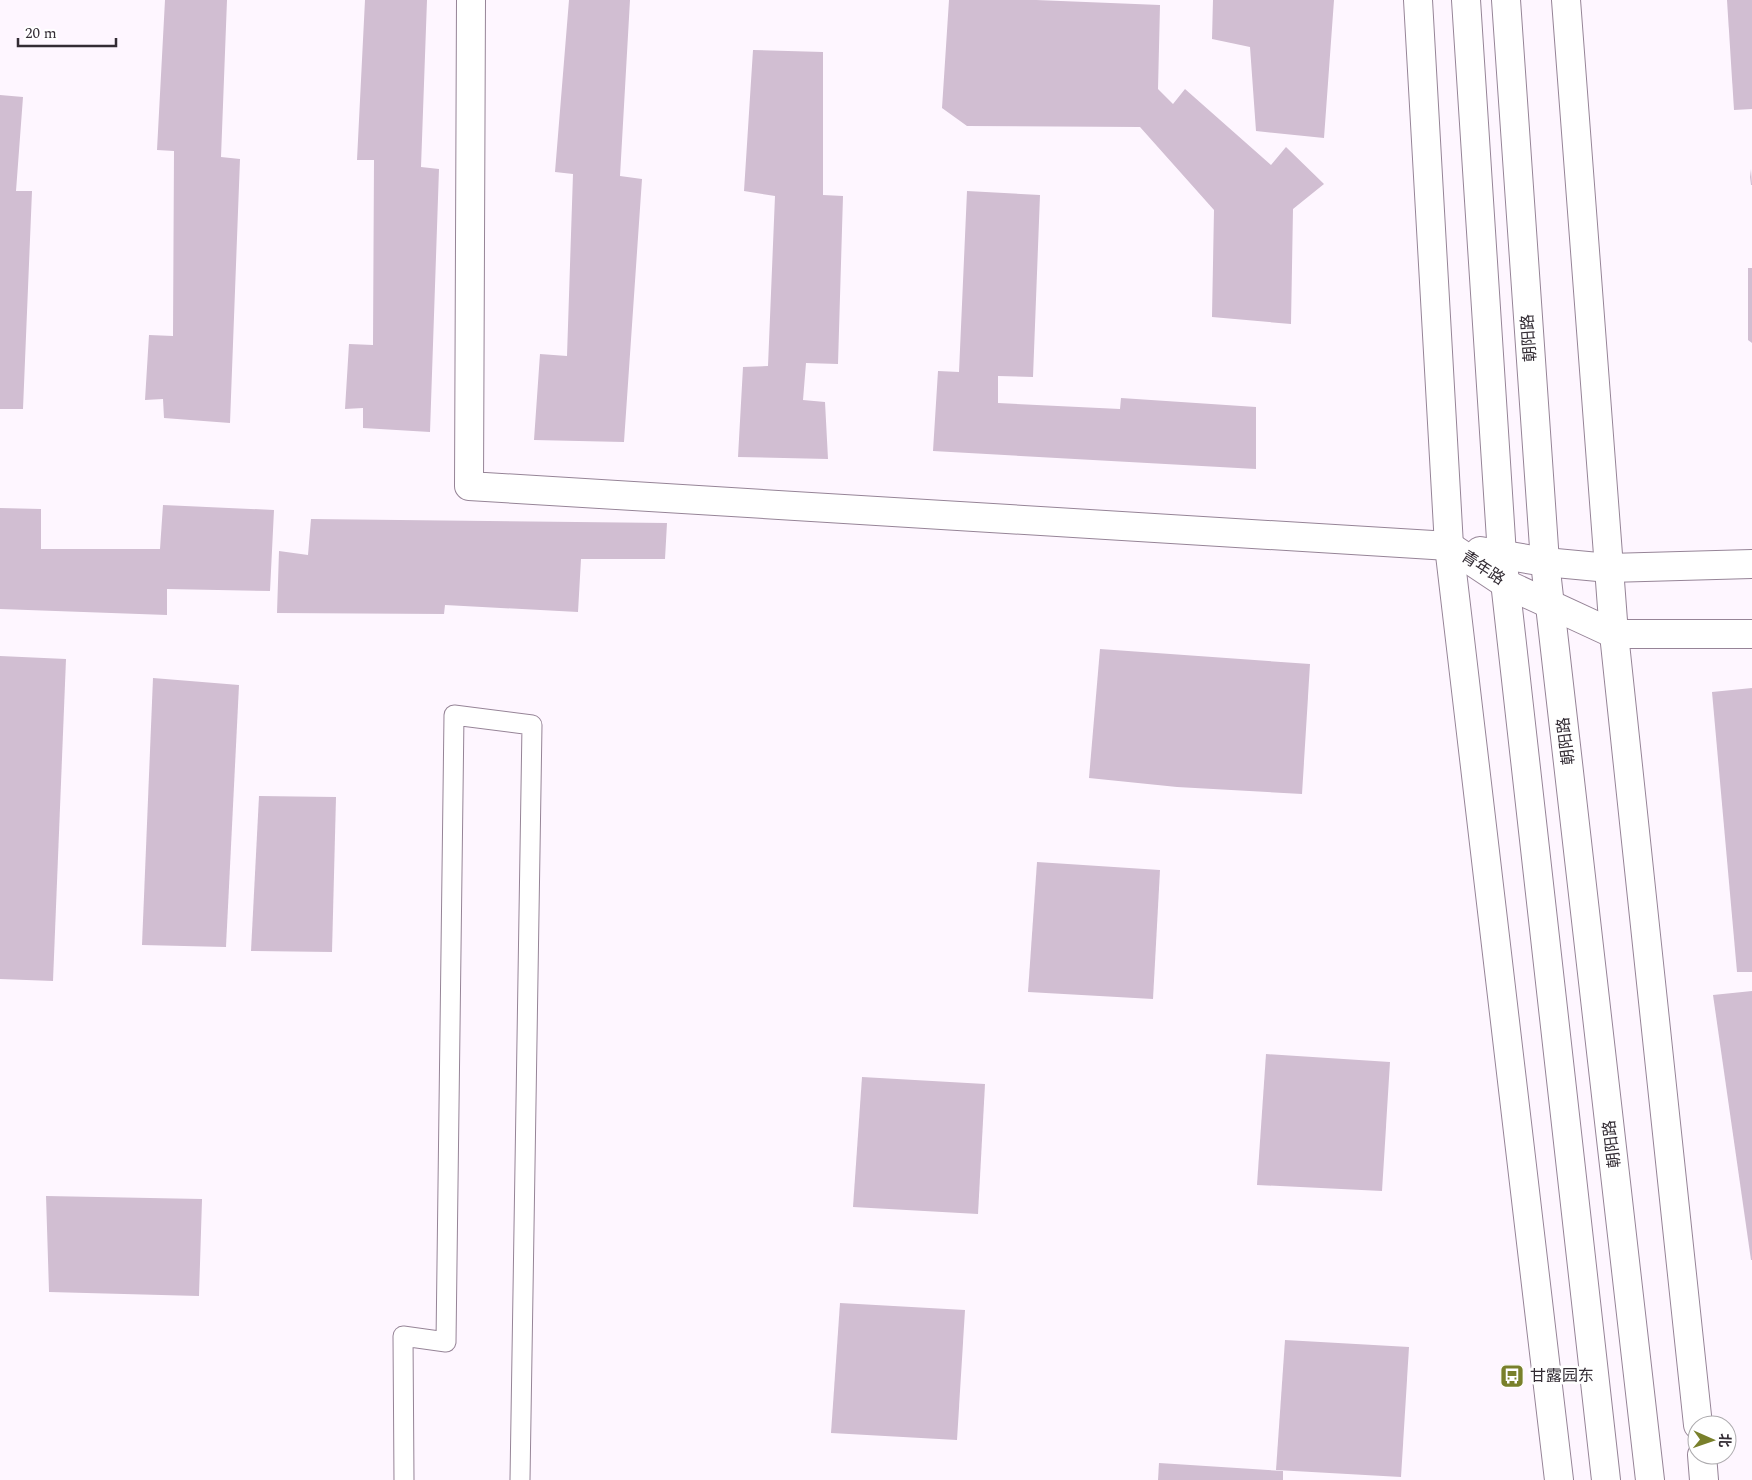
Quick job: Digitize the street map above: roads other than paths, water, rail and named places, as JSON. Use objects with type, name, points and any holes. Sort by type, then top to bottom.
[{"type":"main road","points":[[471,0],[470,486],[1449,546]]},
{"type":"main road","points":[[1418,0],[1449,546],[1558,1480]]},
{"type":"main road","points":[[1466,0],[1502,555],[1606,1480]]},
{"type":"main road","name":"朝阳路","points":[[1506,0],[1545,562],[1650,1480]]},
{"type":"main road","points":[[1566,0],[1614,634],[1697,1415]]},
{"type":"main road","name":"青年路","points":[[1449,546],[1545,562],[1609,568],[1752,564]]},
{"type":"main road","name":"青年路","points":[[1449,546],[1506,584],[1614,634],[1752,634]]},
{"type":"main road","points":[[1703,1465],[1704,1480]]},
{"type":"lane","points":[[404,1480],[404,1336],[446,1342],[454,715],[532,724],[520,1480]]},
{"type":"place","name":"甘露园东","points":[[1512,1376]]}]
